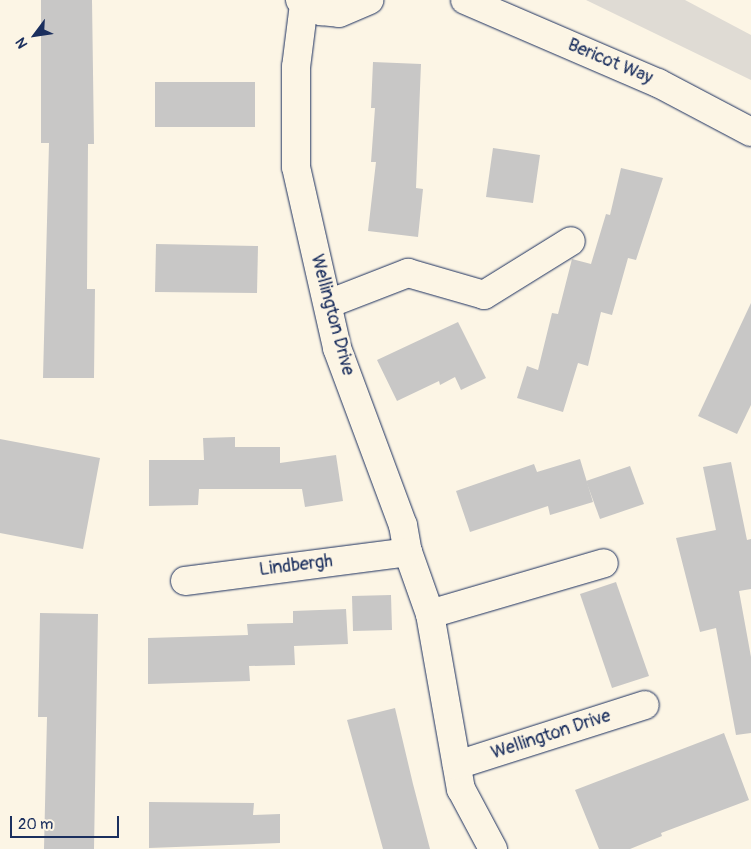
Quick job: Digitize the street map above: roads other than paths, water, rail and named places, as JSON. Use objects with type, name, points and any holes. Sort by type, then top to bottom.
[{"type":"street","points":[[302,2],[339,13],[369,0]]},
{"type":"street","name":"Bericot Way","points":[[466,0],[658,83],[751,132]]},
{"type":"street","name":"Wellington Drive","points":[[302,2],[296,67],[296,167],[338,348],[403,525],[408,552],[430,614],[461,789],[492,849]]},
{"type":"street","points":[[328,304],[408,273],[484,295],[571,241]]},
{"type":"street","name":"Lindbergh","points":[[185,581],[408,552]]},
{"type":"street","points":[[430,614],[604,562]]},
{"type":"street","name":"Wellington Drive","points":[[457,765],[645,705]]}]
